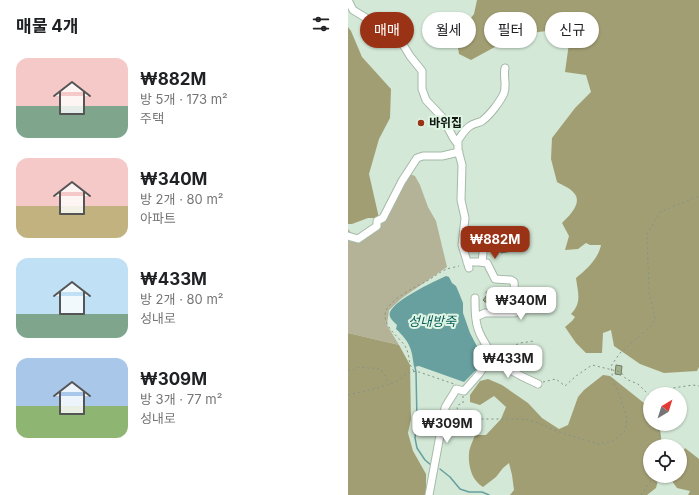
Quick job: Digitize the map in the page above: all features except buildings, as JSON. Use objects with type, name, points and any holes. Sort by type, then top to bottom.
[{"type":"street","points":[[348,0],[353,10],[379,26],[402,43],[408,54],[422,71],[422,89],[426,100],[442,117],[457,143],[462,165],[461,200],[465,218],[462,244],[468,265],[482,262],[487,263],[495,279],[511,280],[514,282],[515,313],[485,313],[476,317]]},
{"type":"street","points":[[457,143],[470,126],[482,121],[499,102],[506,85],[504,75],[505,68]]},
{"type":"street","points":[[348,236],[358,239],[377,226],[377,221],[383,218],[402,181],[417,158],[423,156],[442,156],[459,152]]},
{"type":"street","points":[[482,262],[483,254]]},
{"type":"street","points":[[430,495],[443,412],[455,387],[464,391],[468,388],[487,362],[487,355],[490,353],[481,336],[476,317],[475,298]]},
{"type":"street","points":[[487,355],[498,358],[513,371],[538,384]]},
{"type":"path","points":[[348,395],[382,387],[398,380],[409,372],[414,371],[455,387],[464,397],[463,403],[458,405],[457,408],[463,417],[473,420],[525,419],[556,431],[598,444],[613,441],[624,431],[627,419],[620,396],[613,381],[612,366],[620,353],[651,326],[655,318],[649,292],[647,234],[660,212],[699,196]]},
{"type":"path","points":[[414,371],[410,366],[409,354],[406,347],[387,324],[385,312],[396,300],[410,290],[446,270],[459,266]]},
{"type":"path","points":[[487,355],[499,353],[520,343],[534,341]]},
{"type":"path","points":[[538,384],[556,379],[565,386],[592,365],[621,372],[626,379],[638,384],[643,389]]},
{"type":"path","points":[[348,370],[354,370],[359,367],[380,370],[387,381],[391,383]]},
{"type":"path","points":[[680,387],[693,385],[699,386]]},
{"type":"path","points":[[641,495],[649,483]]},
{"type":"shaded area","points":[[477,0],[699,0],[699,367],[697,371],[664,373],[640,364],[614,346],[611,330],[603,333],[602,353],[586,353],[576,343],[565,327],[575,317],[571,314],[578,302],[576,278],[595,259],[601,245],[590,245],[586,243],[578,249],[565,250],[569,236],[562,223],[574,209],[577,201],[572,191],[557,182],[551,159],[552,138],[575,108],[591,92],[586,75],[565,72],[568,48],[599,48],[599,12],[545,12],[545,31],[537,32],[537,12],[484,12],[484,48],[493,48],[471,60],[459,54],[458,48],[476,48],[476,12],[474,12]]},
{"type":"shaded area","points":[[348,27],[362,57],[391,89],[390,118],[379,139],[369,174],[379,218],[368,218],[352,224],[348,224]]},
{"type":"shaded area","points":[[410,174],[415,176],[420,185],[428,207],[436,221],[447,267],[402,298],[389,310],[387,325],[399,345],[348,333],[348,229],[353,235],[361,238],[379,226],[389,215]]},
{"type":"shaded area","points":[[348,333],[399,345],[410,365],[411,419],[408,433],[413,451],[426,474],[426,495],[348,495]]},
{"type":"shaded area","points":[[603,375],[610,376],[643,402],[643,431],[660,431],[661,439],[643,439],[643,483],[657,483],[656,488],[647,495],[510,495],[514,490],[509,463],[496,477],[483,487],[476,481],[470,468],[469,459],[470,449],[475,435],[486,435],[501,419],[506,407],[494,396],[480,405],[470,402],[470,395],[480,381],[488,379],[502,385],[528,403],[542,418],[559,429],[568,425],[578,397],[584,390]]},
{"type":"shaded area","points":[[687,450],[699,459],[699,495],[688,495],[690,491],[677,488],[673,483],[687,483]]},
{"type":"water","name":"성내방죽","points":[[446,276],[449,277],[452,283],[456,286],[463,303],[463,313],[470,333],[482,356],[477,369],[464,382],[419,366],[414,367],[410,346],[396,329],[397,325],[390,316],[390,312],[394,307],[407,296]]},
{"type":"waterway","points":[[415,367],[417,421],[415,438],[417,448],[425,460],[431,465]]},
{"type":"waterway","points":[[440,469],[450,477],[460,489],[469,492],[482,492],[489,495]]},
{"type":"place","name":"바위집","points":[[421,123]]}]
